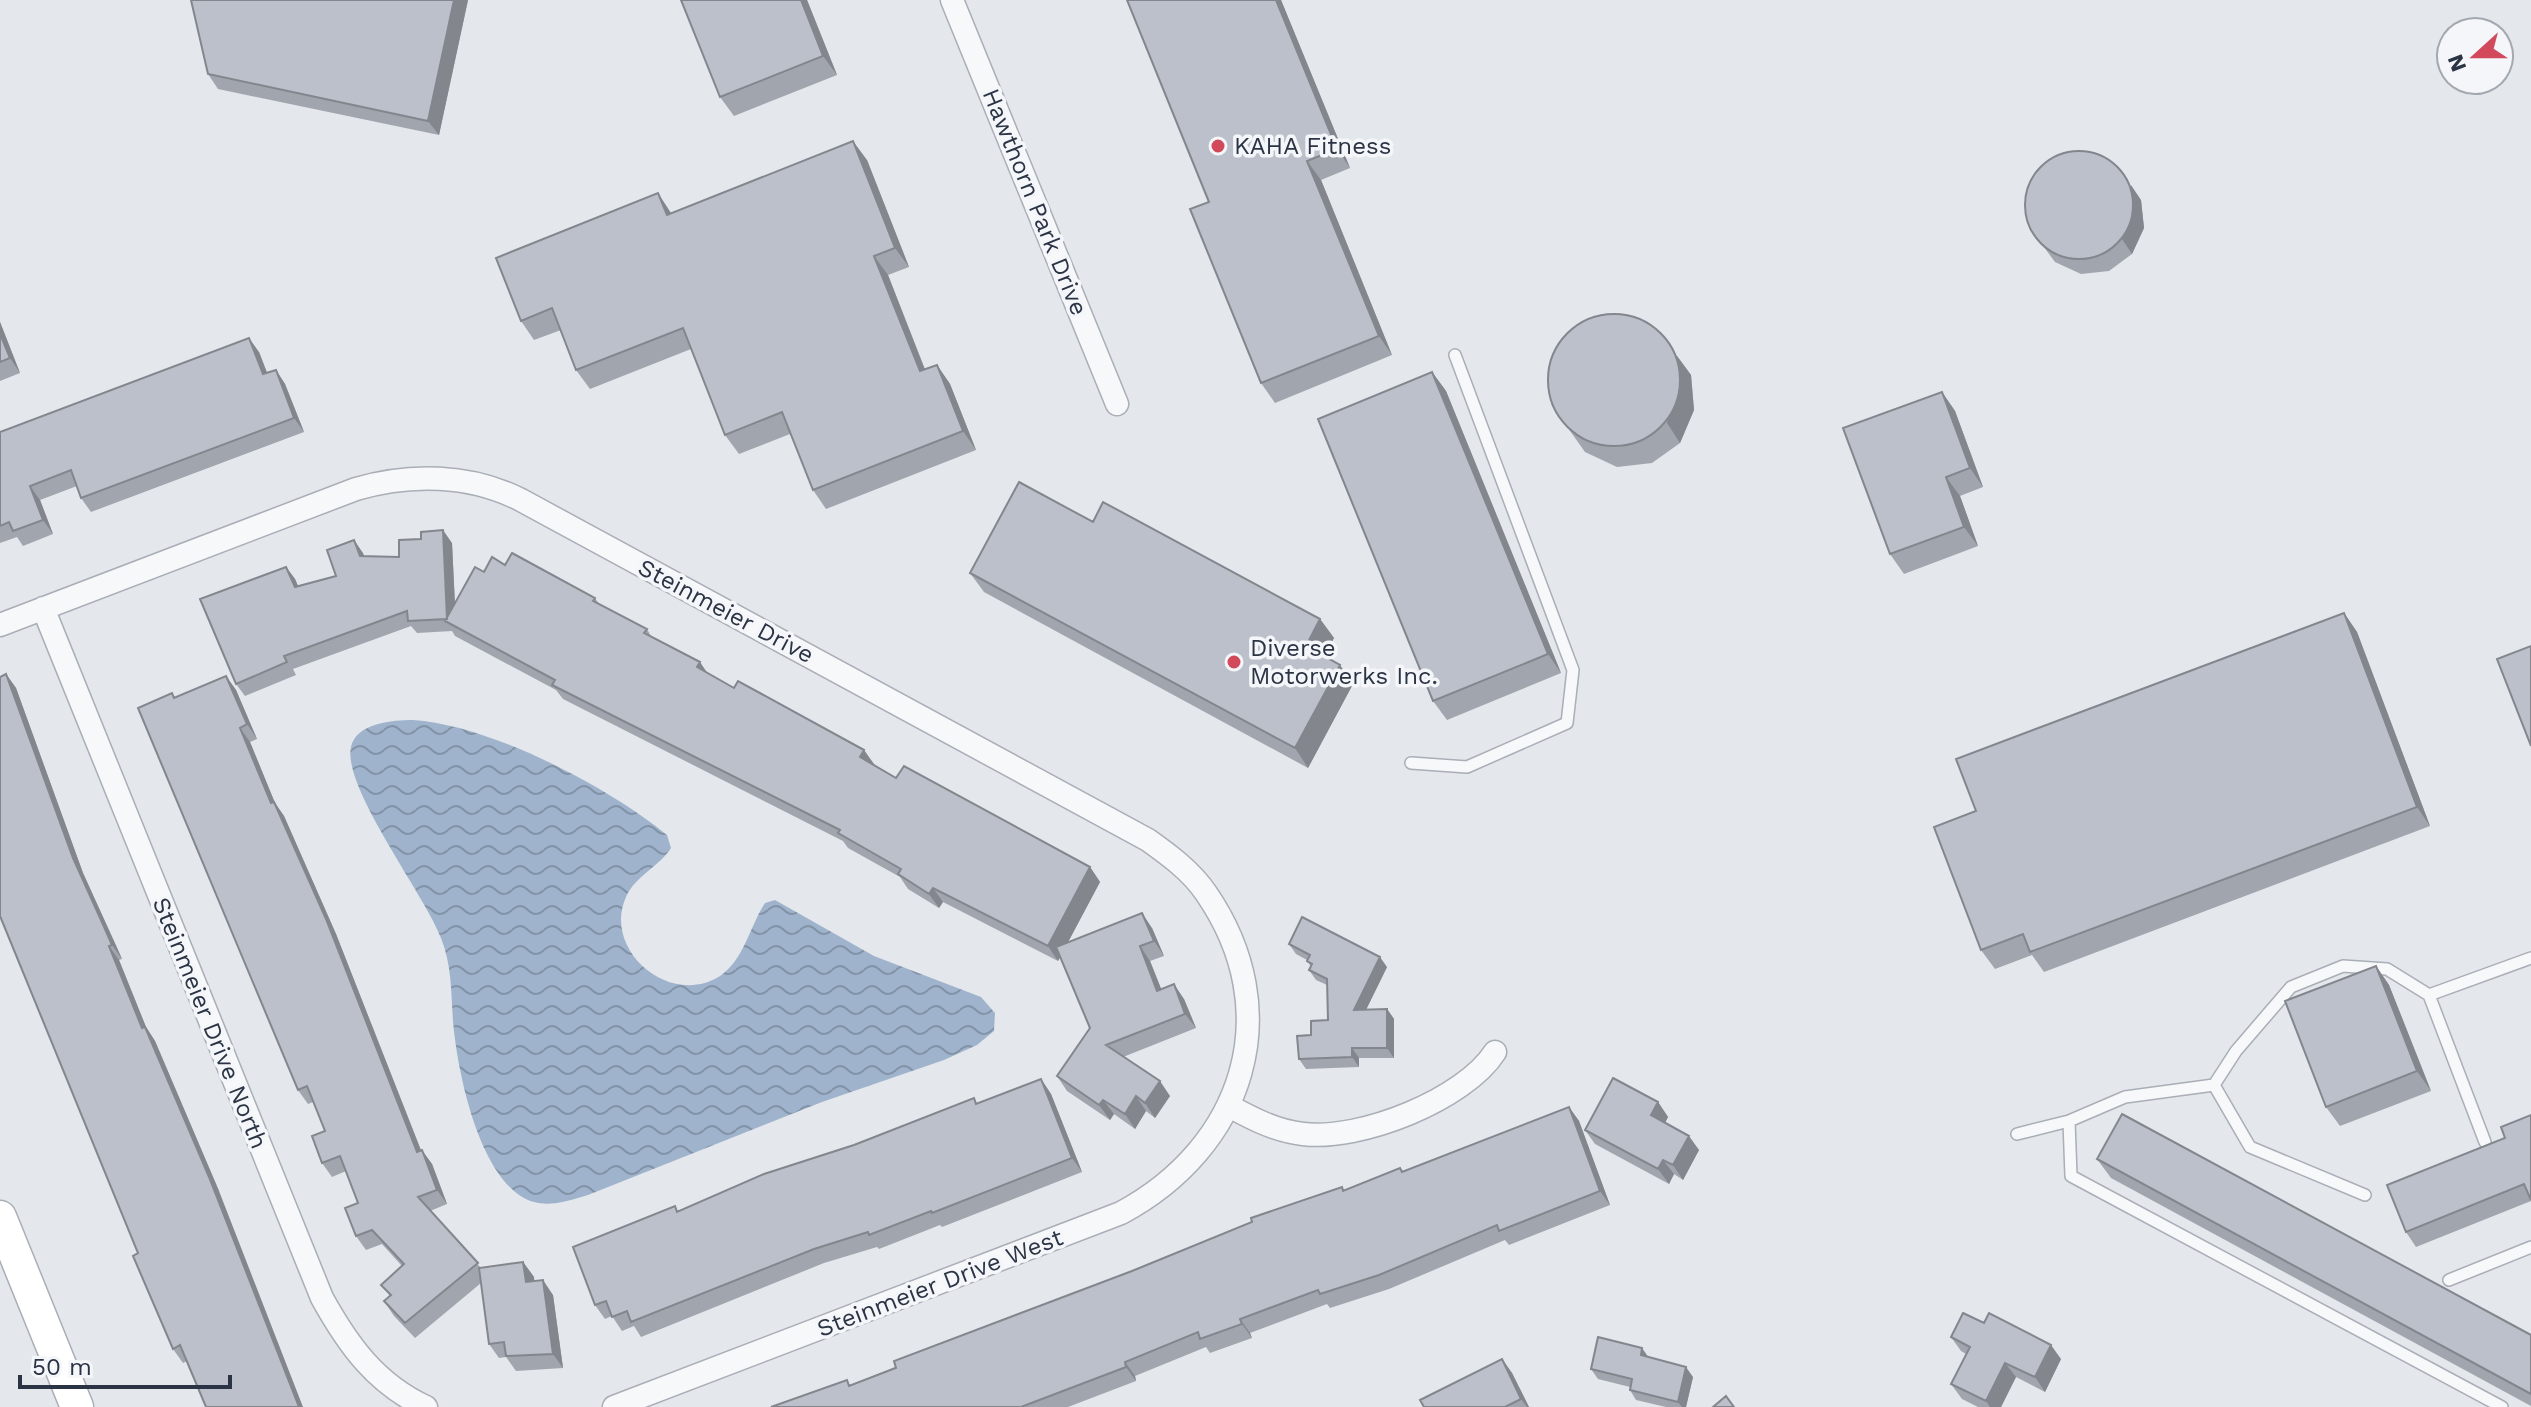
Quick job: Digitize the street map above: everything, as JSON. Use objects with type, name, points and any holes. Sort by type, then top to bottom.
[{"type":"main road","points":[[0,1217],[77,1407]]},
{"type":"street","name":"Hawthorn Park Drive","points":[[952,0],[1117,404]]},
{"type":"street","name":"Steinmeier Drive","points":[[0,625],[368,486],[408,479],[446,479],[510,494],[1148,840],[1179,863],[1205,892],[1231,937],[1245,987],[1247,1039],[1229,1106]]},
{"type":"street","name":"Steinmeier Drive North","points":[[43,608],[322,1298],[357,1355],[397,1391],[424,1406]]},
{"type":"street","points":[[1229,1106],[1262,1123],[1302,1134],[1356,1130],[1457,1090],[1495,1052]]},
{"type":"street","name":"Steinmeier Drive West","points":[[614,1407],[1121,1213],[1154,1195],[1186,1169],[1203,1150],[1229,1106]]},
{"type":"lane","points":[[1411,763],[1467,767],[1567,723],[1573,670],[1455,355]]},
{"type":"lane","points":[[2429,995],[2531,958]]},
{"type":"lane","points":[[2017,1134],[2069,1121],[2125,1097],[2214,1085],[2236,1051],[2291,987],[2343,966],[2387,969],[2429,995],[2485,1142]]},
{"type":"lane","points":[[2214,1085],[2250,1147],[2365,1195]]},
{"type":"lane","points":[[2069,1121],[2071,1176],[2502,1407]]},
{"type":"lane","points":[[2449,1280],[2531,1247]]},
{"type":"water","points":[[413,720],[477,733],[546,761],[613,797],[667,835],[671,848],[630,890],[621,917],[624,936],[632,954],[645,968],[662,979],[681,985],[701,984],[720,976],[741,952],[765,903],[775,900],[874,956],[981,997],[995,1013],[994,1031],[977,1045],[944,1060],[822,1102],[588,1195],[568,1201],[541,1203],[515,1192],[499,1174],[486,1151],[466,1096],[455,1042],[445,948],[432,919],[371,814],[352,765],[351,747],[360,733],[376,724]]},
{"type":"building","points":[[191,0],[454,0],[428,121],[208,74]]},
{"type":"building","points":[[681,0],[801,0],[823,56],[720,97]]},
{"type":"building","points":[[1127,0],[1276,0],[1337,149],[1307,161],[1379,336],[1261,383],[1190,209],[1209,202]]},
{"type":"building","points":[[853,141],[895,248],[874,256],[920,371],[937,365],[963,431],[813,490],[782,412],[725,435],[683,328],[576,370],[552,308],[521,321],[496,258],[658,193],[667,215]]},
{"type":"building","points":[[2079,151],[2100,155],[2117,167],[2129,184],[2133,205],[2129,226],[2117,243],[2100,255],[2079,259],[2058,255],[2041,243],[2029,226],[2025,205],[2029,184],[2041,167],[2058,155]]},
{"type":"building","points":[[1614,314],[1639,319],[1661,333],[1675,355],[1680,380],[1675,405],[1661,427],[1639,441],[1614,446],[1589,441],[1567,427],[1553,405],[1548,380],[1553,355],[1567,333],[1589,319]]},
{"type":"building","points":[[0,334],[10,358],[0,362]]},
{"type":"building","points":[[249,338],[263,374],[276,370],[294,418],[81,498],[71,470],[30,486],[43,520],[13,531],[9,522],[0,526],[0,432]]},
{"type":"building","points":[[1432,372],[1548,654],[1433,701],[1318,419]]},
{"type":"building","points":[[1942,392],[1970,468],[1946,477],[1964,527],[1890,554],[1843,428]]},
{"type":"building","points":[[1019,482],[1093,522],[1103,502],[1320,619],[1306,646],[1340,665],[1295,748],[970,573]]},
{"type":"building","points":[[443,530],[447,619],[408,621],[407,611],[284,656],[287,662],[236,684],[200,599],[286,567],[295,587],[336,576],[327,550],[354,540],[360,556],[399,557],[399,540],[421,539],[421,532]]},
{"type":"building","points":[[512,553],[647,629],[644,633],[700,662],[697,667],[734,688],[738,681],[864,750],[860,757],[896,778],[904,766],[1090,867],[1048,946],[933,888],[929,894],[898,874],[901,869],[838,833],[840,830],[552,685],[555,680],[445,621],[475,567],[484,572],[492,557],[505,565]]},
{"type":"building","points":[[2344,613],[2417,807],[2030,952],[2023,934],[1981,950],[1934,827],[1976,811],[1956,759]]},
{"type":"building","points":[[2531,646],[2531,746],[2497,659]]},
{"type":"building","points":[[6,674],[73,858],[112,945],[109,946],[142,1028],[145,1027],[209,1177],[299,1407],[206,1407],[180,1345],[173,1349],[133,1256],[138,1253],[0,916],[0,677]]},
{"type":"building","points":[[226,676],[247,724],[240,728],[271,803],[274,802],[326,919],[417,1152],[422,1150],[437,1190],[418,1197],[478,1263],[405,1323],[384,1301],[391,1295],[381,1285],[404,1264],[372,1230],[356,1236],[345,1208],[358,1203],[340,1156],[322,1163],[312,1136],[325,1131],[307,1086],[298,1090],[138,708],[172,693],[174,698]]},
{"type":"building","points":[[1142,913],[1154,941],[1140,946],[1157,991],[1174,984],[1185,1014],[1106,1045],[1160,1081],[1145,1103],[1136,1096],[1125,1114],[1103,1100],[1099,1105],[1057,1076],[1090,1028],[1056,947]]},
{"type":"building","points":[[1302,917],[1380,957],[1354,1010],[1387,1009],[1387,1048],[1352,1048],[1352,1057],[1299,1059],[1297,1036],[1311,1035],[1311,1021],[1328,1020],[1327,979],[1309,970],[1312,964],[1307,961],[1310,955],[1289,944]]},
{"type":"building","points":[[2376,966],[2417,1071],[2326,1107],[2285,1001]]},
{"type":"building","points":[[1613,1078],[1658,1102],[1651,1115],[1689,1136],[1673,1165],[1663,1160],[1658,1169],[1585,1130]]},
{"type":"building","points":[[1041,1079],[1072,1158],[932,1213],[869,1235],[868,1232],[814,1249],[631,1322],[627,1311],[612,1317],[606,1301],[595,1305],[573,1247],[675,1206],[677,1212],[764,1174],[854,1145],[974,1098],[976,1104]]},
{"type":"building","points":[[1569,1107],[1600,1191],[1499,1231],[1497,1225],[1379,1275],[1320,1294],[1318,1290],[1240,1319],[1242,1324],[1200,1339],[1198,1332],[1125,1362],[1126,1367],[1021,1407],[771,1407],[847,1380],[849,1386],[896,1368],[894,1361],[1132,1271],[1252,1222],[1251,1218],[1342,1187],[1343,1191],[1400,1168],[1402,1172]]},
{"type":"building","points":[[2122,1114],[2531,1335],[2531,1394],[2097,1159]]},
{"type":"building","points":[[2531,1115],[2531,1200],[2524,1184],[2406,1232],[2387,1185],[2505,1138],[2501,1127]]},
{"type":"building","points":[[523,1262],[526,1282],[543,1280],[553,1354],[506,1356],[504,1342],[489,1344],[479,1268]]},
{"type":"building","points":[[1963,1313],[1984,1323],[1989,1313],[2051,1345],[2035,1377],[2005,1363],[1986,1401],[1951,1384],[1970,1347],[1951,1337]]},
{"type":"building","points":[[1598,1337],[1642,1348],[1641,1355],[1686,1367],[1678,1402],[1630,1390],[1632,1379],[1591,1369]]},
{"type":"building","points":[[1502,1359],[1521,1399],[1505,1407],[1424,1407],[1420,1400]]},
{"type":"building","points":[[1726,1396],[1734,1407],[1713,1407]]},
{"type":"place","name":"KAHA Fitness","points":[[1218,146]]},
{"type":"place","name":"Diverse Motorwerks Inc.","points":[[1234,662]]}]
